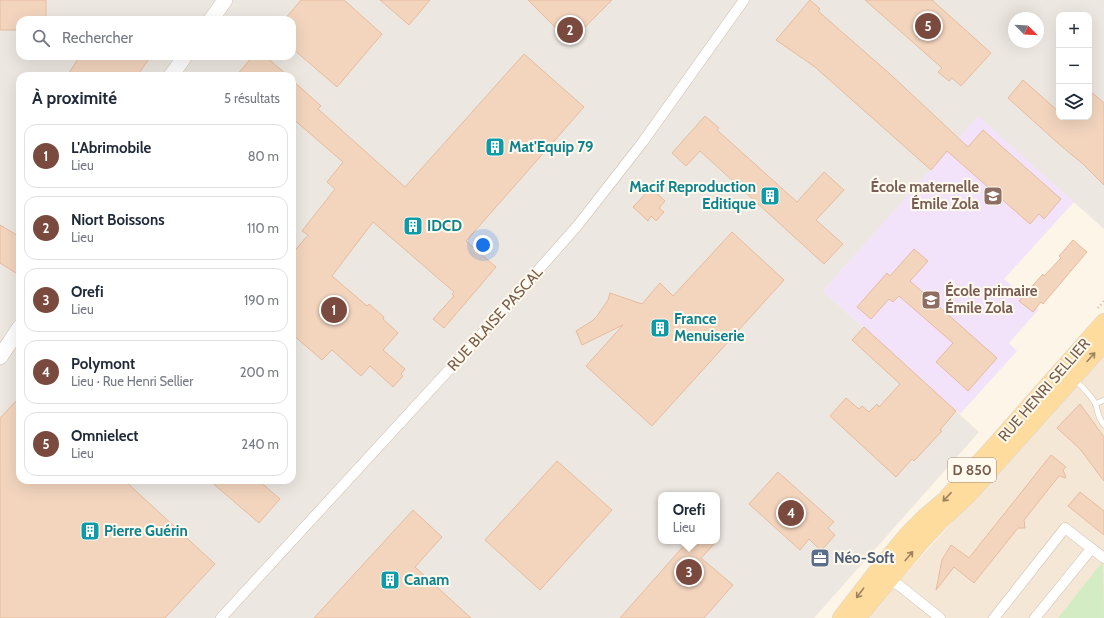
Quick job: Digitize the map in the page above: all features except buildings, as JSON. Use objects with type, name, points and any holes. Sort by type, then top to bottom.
[{"type":"main road","points":[[214,16],[225,0]]},
{"type":"main road","points":[[174,72],[182,60]]},
{"type":"main road","name":"RUE HENRI SELLIER","points":[[858,618],[941,520],[968,495],[1068,373],[1104,322]]},
{"type":"main road","points":[[0,357],[16,334]]},
{"type":"main road","name":"RUE HENRI SELLIER","points":[[841,618],[879,569],[925,516],[944,500],[989,452],[1068,373],[1104,343]]},
{"type":"street","name":"RUE BLAISE PASCAL","points":[[221,618],[481,335],[573,231],[642,143],[744,0]]},
{"type":"street","points":[[994,618],[1065,528],[1104,558]]},
{"type":"street","points":[[1035,618],[1091,549]]},
{"type":"street","points":[[890,580],[900,586],[940,618]]},
{"type":"lane","points":[[1068,373],[1078,382],[1095,404],[1097,412],[1104,425]]},
{"type":"lane","points":[[1095,404],[1104,400]]},
{"type":"shaded area","points":[[0,0],[1104,0],[1104,229],[978,117],[823,291],[979,432],[814,618],[0,618]]},
{"type":"shaded area","name":"École primaire Émile Zola","points":[[978,116],[1074,202],[1004,279],[1039,309],[1009,343],[1017,351],[960,414],[823,291]]},
{"type":"shaded area","points":[[1104,352],[1104,618],[867,618],[887,595]]},
{"type":"green space","points":[[1103,561],[1104,618],[1058,618]]},
{"type":"place","name":"Omnielect","points":[[928,26]]},
{"type":"place","name":"Niort Boissons","points":[[570,30]]},
{"type":"place","name":"Mat'Equip 79","points":[[495,147]]},
{"type":"place","name":"Macif Reproduction Editique","points":[[770,196]]},
{"type":"place","name":"École maternelle Émile Zola","points":[[993,196]]},
{"type":"place","name":"IDCD","points":[[413,226]]},
{"type":"place","name":"École primaire Émile Zola","points":[[931,300]]},
{"type":"place","name":"L'Abrimobile","points":[[334,310]]},
{"type":"place","name":"France Menuiserie","points":[[660,328]]},
{"type":"place","name":"Polymont","points":[[791,513]]},
{"type":"place","name":"Pierre Guérin","points":[[90,531]]},
{"type":"place","name":"Néo-Soft","points":[[820,558]]},
{"type":"place","name":"Orefi","points":[[689,572]]},
{"type":"place","name":"Canam","points":[[390,580]]}]
